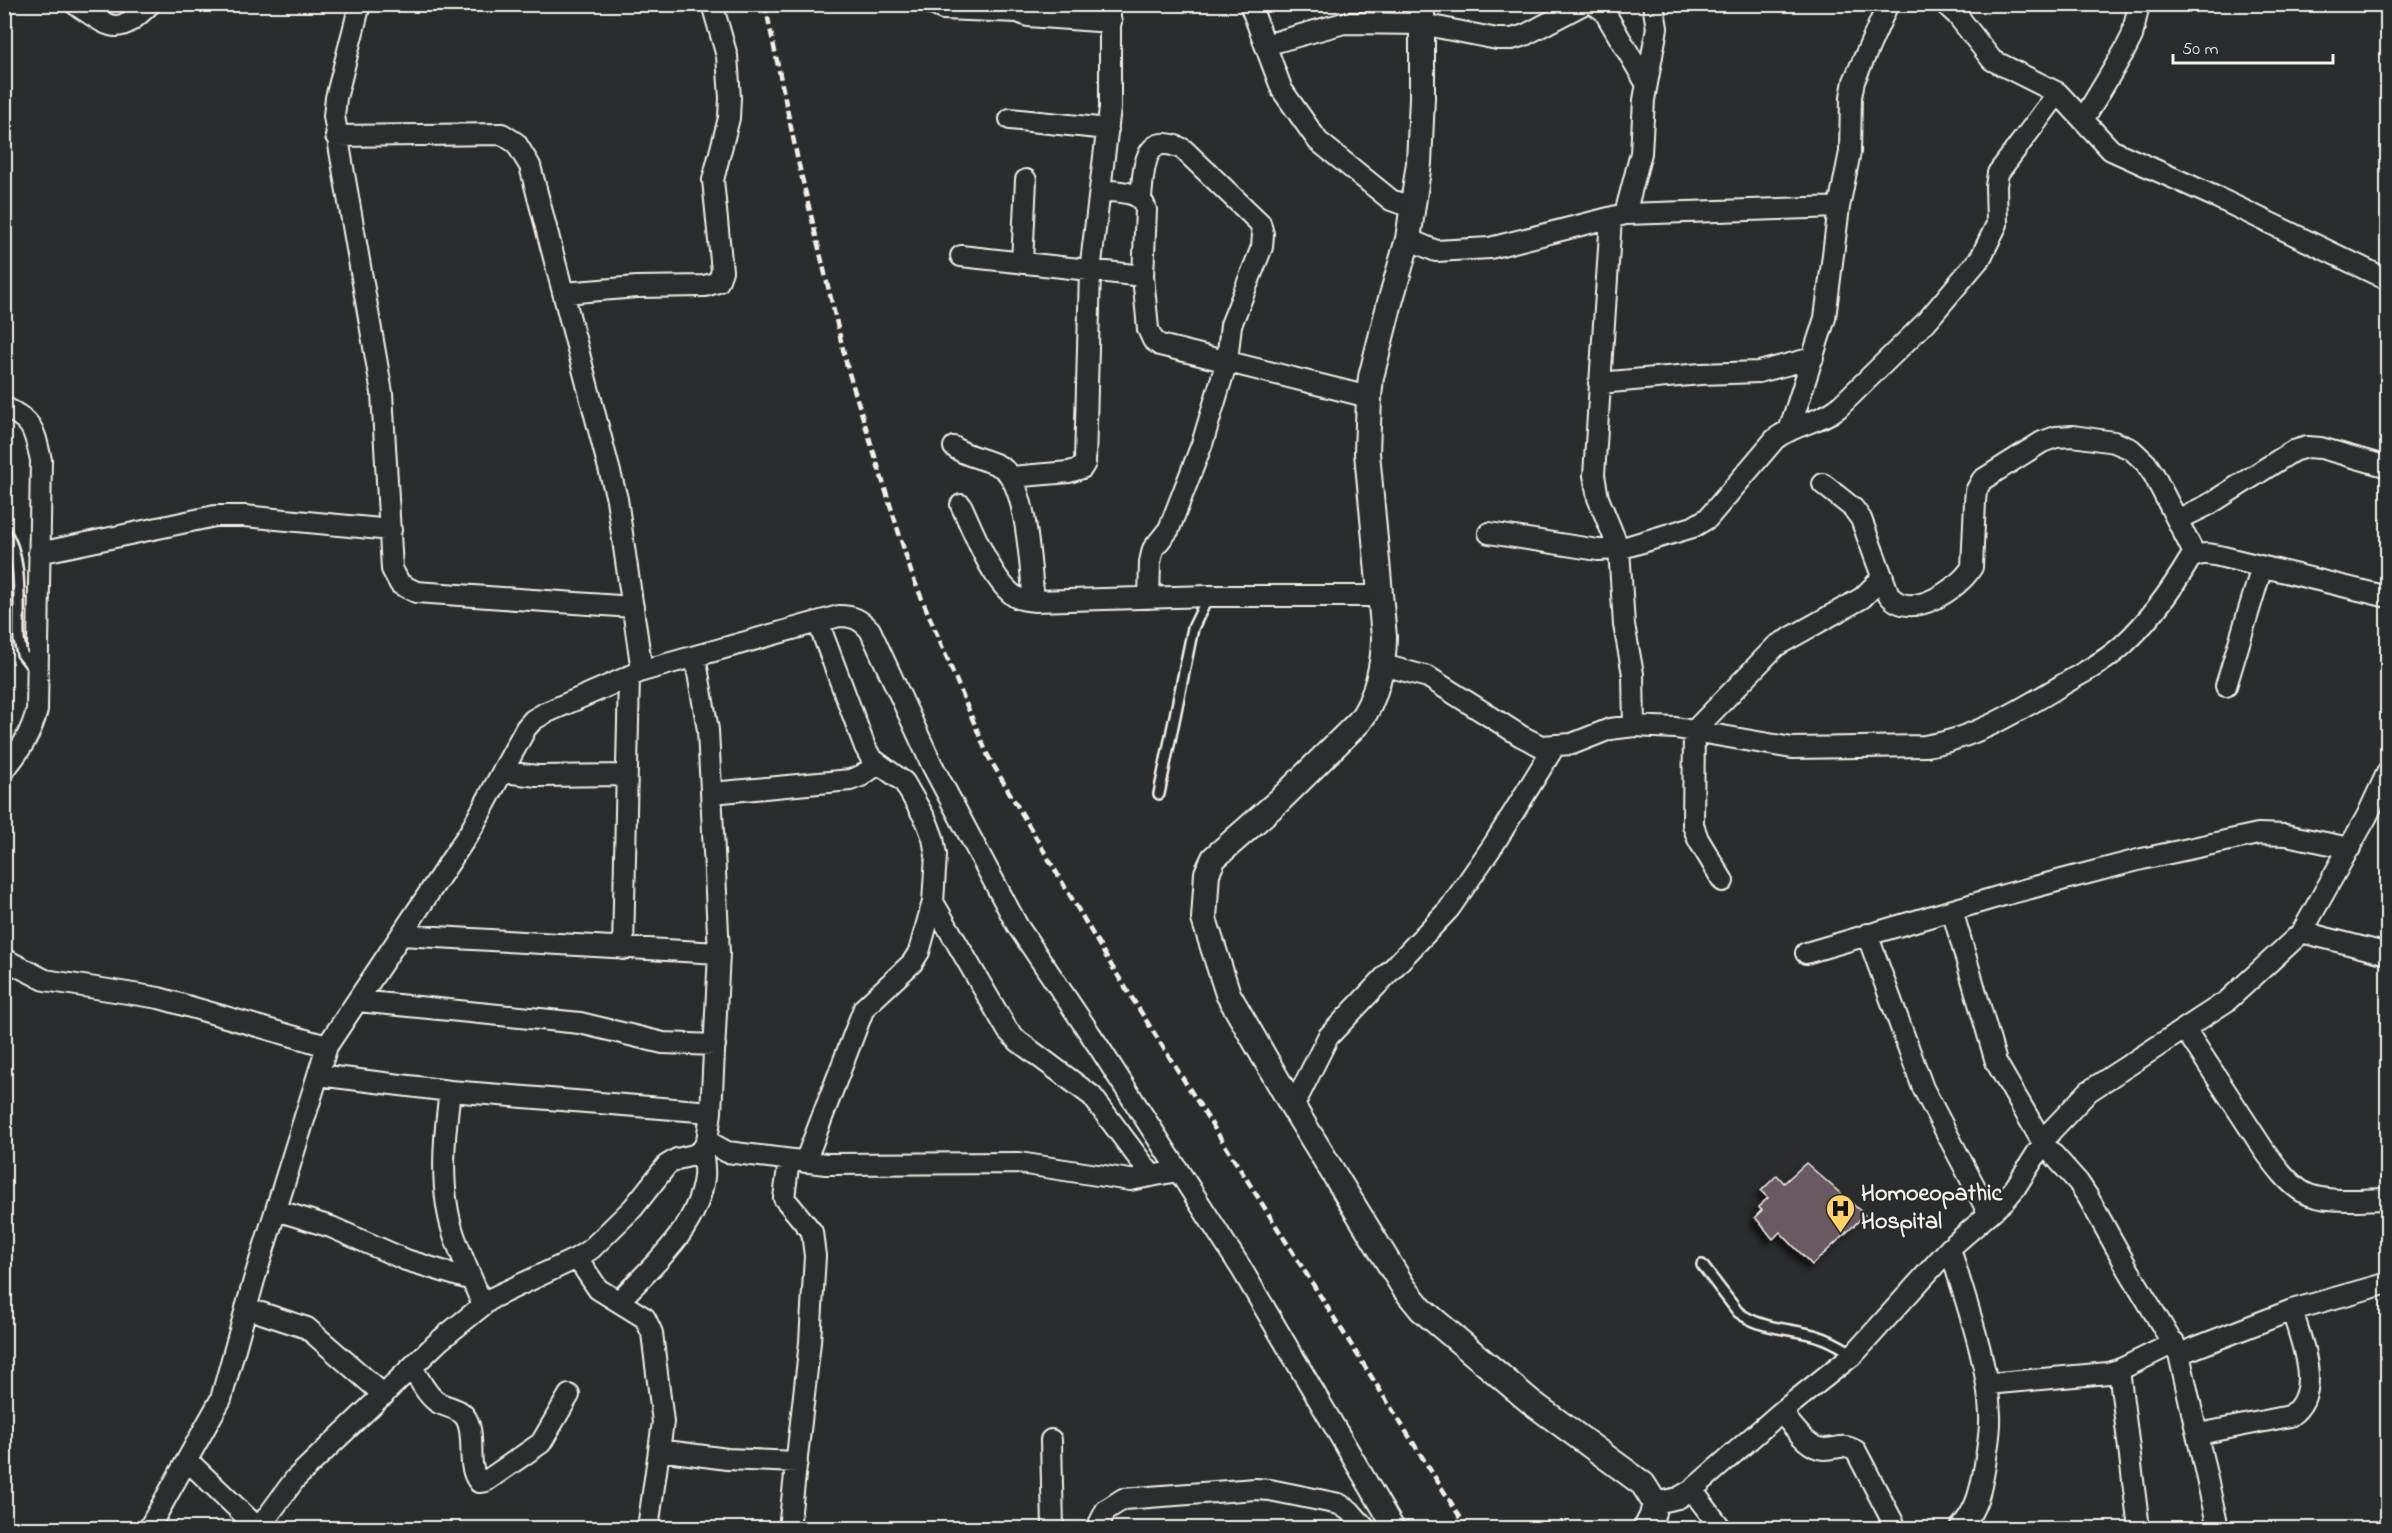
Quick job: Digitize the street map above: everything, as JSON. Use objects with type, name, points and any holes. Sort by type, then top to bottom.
[{"type":"street","points":[[75,4],[103,23],[123,27],[133,21],[150,4]]},
{"type":"street","points":[[360,4],[336,98],[334,116],[382,393],[392,569],[400,584],[416,592],[633,607]]},
{"type":"street","points":[[564,293],[637,287],[705,286],[718,282],[722,271],[713,180],[729,118],[730,99],[727,56],[712,4]]},
{"type":"street","points":[[932,4],[943,9],[1016,8],[1028,16],[1110,13],[1112,63],[1108,129],[1090,271],[1085,463],[1082,468],[1069,472],[1011,477]]},
{"type":"street","points":[[1250,4],[1282,90],[1318,141],[1391,200],[1411,207]]},
{"type":"street","points":[[1265,45],[1344,23],[1422,14],[1497,39],[1512,39],[1584,4]]},
{"type":"street","points":[[1594,4],[1604,11],[1646,83]]},
{"type":"street","points":[[1634,726],[1633,674],[1624,625],[1619,549],[1598,498],[1594,475],[1599,383],[1618,216],[1641,153],[1646,83],[1657,28],[1653,4]]},
{"type":"street","points":[[1789,431],[1825,318],[1839,207],[1850,152],[1851,97],[1854,81],[1888,4]]},
{"type":"street","points":[[1945,4],[1957,15],[1992,60],[2058,93],[2111,150],[2218,198],[2388,280]]},
{"type":"street","points":[[2083,120],[2132,36],[2139,4]]},
{"type":"street","points":[[1422,14],[1420,153],[1407,239],[1371,377],[1369,397],[1367,453],[1384,637],[1383,665],[1368,706],[1359,722],[1280,800],[1214,858],[1208,873],[1204,919],[1224,984],[1293,1107],[1404,1288],[1421,1309],[1545,1413],[1643,1484],[1655,1503],[1646,1528]]},
{"type":"street","points":[[1489,533],[1578,548],[1619,549],[1701,524],[1775,439],[1824,417],[1838,408],[1926,322],[1981,257],[1998,224],[1996,186],[1998,172],[2058,93]]},
{"type":"street","points":[[1010,119],[1108,129]]},
{"type":"street","points":[[336,135],[502,134],[516,143],[530,166],[617,499],[633,607],[635,673],[627,775],[623,949]]},
{"type":"street","points":[[1149,598],[1150,562],[1153,549],[1169,529],[1202,444],[1227,361],[1231,325],[1262,247],[1263,234],[1260,223],[1183,149],[1172,144],[1158,145],[1150,149],[1146,158],[1141,197],[1146,210],[1143,276],[1148,329],[1153,340],[1160,345],[1227,361],[1369,397]]},
{"type":"street","points":[[1022,263],[1026,180]]},
{"type":"street","points":[[1101,190],[1141,197]]},
{"type":"street","points":[[1407,239],[1436,250],[1490,248],[1618,216],[1839,207]]},
{"type":"street","points":[[961,256],[1143,276]]},
{"type":"street","points":[[1599,383],[1701,374],[1759,372],[1813,358]]},
{"type":"street","points":[[4,407],[24,416],[34,432],[41,460],[37,710],[24,746],[4,770]]},
{"type":"street","points":[[1823,484],[1853,508],[1861,519],[1889,595],[1894,601],[1903,604],[1937,599],[1958,585],[1972,567],[1976,491],[1982,480],[2013,459],[2056,437],[2073,436],[2114,442],[2131,449],[2146,463],[2154,475],[2195,555]]},
{"type":"street","points":[[954,447],[966,455],[1002,468],[1011,477],[1023,508],[1034,601]]},
{"type":"street","points":[[2177,520],[2198,512],[2293,451],[2307,447],[2321,448],[2388,467]]},
{"type":"street","points":[[961,505],[994,571],[1008,591],[1018,598],[1034,601],[1209,596],[1380,597]]},
{"type":"street","points":[[39,552],[215,516],[244,516],[391,531]]},
{"type":"street","points":[[1383,665],[1428,677],[1541,746],[1554,747],[1572,744],[1621,727],[1634,726],[1676,728],[1792,748],[1925,746],[1942,743],[2004,719],[2089,670],[2117,650],[2170,594],[2190,559],[2195,555],[2209,554],[2388,597]]},
{"type":"street","points":[[2226,686],[2262,567]]},
{"type":"street","points":[[1723,881],[1698,839],[1693,825],[1694,731],[1776,646],[1862,598],[1883,577]]},
{"type":"street","points":[[149,1528],[221,1399],[246,1308],[327,1046],[477,820],[533,720],[635,673],[839,616],[851,616],[861,620],[870,630],[932,765],[1017,925],[1099,1047],[1241,1268],[1394,1528]]},
{"type":"street","points":[[789,1528],[810,1342],[815,1256],[812,1232],[784,1198],[797,1161],[864,1008],[912,963],[919,952],[933,902],[936,855],[933,837],[904,782],[871,758],[865,747],[818,622]]},
{"type":"street","points":[[619,1301],[680,1235],[701,1192],[704,1177],[705,1145],[711,1112],[719,953],[708,730],[695,656]]},
{"type":"street","points":[[1293,1107],[1328,1037],[1449,909],[1494,844],[1554,747]]},
{"type":"street","points":[[712,793],[850,780],[861,776],[879,764]]},
{"type":"street","points":[[1655,1503],[1678,1498],[1692,1490],[1782,1412],[1854,1354],[1950,1248],[2015,1188],[2051,1131],[2089,1091],[2227,1001],[2302,932],[2349,848],[2388,771]]},
{"type":"street","points":[[504,772],[537,776],[627,775]]},
{"type":"street","points":[[1806,953],[1952,910],[2142,860],[2258,834],[2286,835],[2349,848]]},
{"type":"street","points":[[933,902],[1008,1031],[1092,1096],[1152,1176]]},
{"type":"street","points":[[1952,910],[1996,1062],[2003,1077],[2043,1143],[2084,1190],[2128,1269],[2177,1349],[2199,1434],[2218,1528]]},
{"type":"street","points":[[2302,932],[2388,954]]},
{"type":"street","points":[[1867,934],[1923,1088],[1989,1214]]},
{"type":"street","points":[[401,935],[719,953]]},
{"type":"street","points":[[4,959],[45,980],[159,998],[327,1046]]},
{"type":"street","points":[[358,1001],[580,1023],[663,1043],[715,1045]]},
{"type":"street","points":[[2185,1029],[2264,1150],[2277,1168],[2302,1191],[2319,1198],[2388,1200]]},
{"type":"street","points":[[318,1075],[450,1091],[711,1112]]},
{"type":"street","points":[[450,1091],[444,1141],[447,1198],[453,1234],[482,1304]]},
{"type":"street","points":[[188,1461],[258,1528],[295,1479],[412,1367],[482,1304],[577,1258],[619,1224],[667,1165],[705,1145],[727,1152],[826,1164],[1019,1162],[1130,1180],[1177,1171]]},
{"type":"street","points":[[276,1210],[317,1222],[406,1260],[472,1281]]},
{"type":"street","points":[[1950,1248],[1987,1384],[1990,1431],[1981,1492],[1969,1520],[1960,1528]]},
{"type":"street","points":[[577,1258],[598,1289],[645,1318],[652,1333],[663,1410],[648,1528]]},
{"type":"street","points":[[1987,1384],[2108,1373],[2292,1310],[2388,1283]]},
{"type":"street","points":[[246,1308],[307,1328],[384,1395]]},
{"type":"street","points":[[2199,1434],[2290,1416],[2299,1410],[2308,1383],[2308,1370],[2292,1310]]},
{"type":"street","points":[[412,1367],[430,1395],[438,1402],[458,1410],[465,1417],[469,1426],[474,1475],[479,1482],[486,1481],[541,1443],[569,1395]]},
{"type":"street","points":[[2119,1370],[2139,1528]]},
{"type":"street","points":[[1782,1412],[1813,1446],[1823,1449],[1848,1446],[1856,1451],[1896,1528]]},
{"type":"street","points":[[1051,1440],[1053,1528]]},
{"type":"street","points":[[659,1450],[727,1460],[797,1462]]},
{"type":"street","points":[[1097,1528],[1106,1509],[1123,1499],[1255,1489],[1322,1499],[1339,1504],[1350,1511],[1365,1528]]},
{"type":"street","points":[[1692,1490],[1721,1528]]},
{"type":"lane","points":[[4,530],[12,540],[16,557],[21,654],[37,674]]},
{"type":"lane","points":[[1159,794],[1193,628],[1209,596]]},
{"type":"lane","points":[[1702,1265],[1738,1312],[1756,1323],[1822,1337],[1854,1354]]},
{"type":"building","points":[[1806,1163],[1865,1215],[1812,1265],[1780,1232],[1773,1239],[1755,1217],[1762,1210],[1758,1207],[1768,1198],[1761,1191],[1777,1175],[1784,1183]]},
{"type":"railway","points":[[765,4],[798,161],[848,370],[912,575],[988,756],[1108,960],[1467,1528]]},
{"type":"place","name":"Homoeopathic Hospital","points":[[1840,1234]]}]
